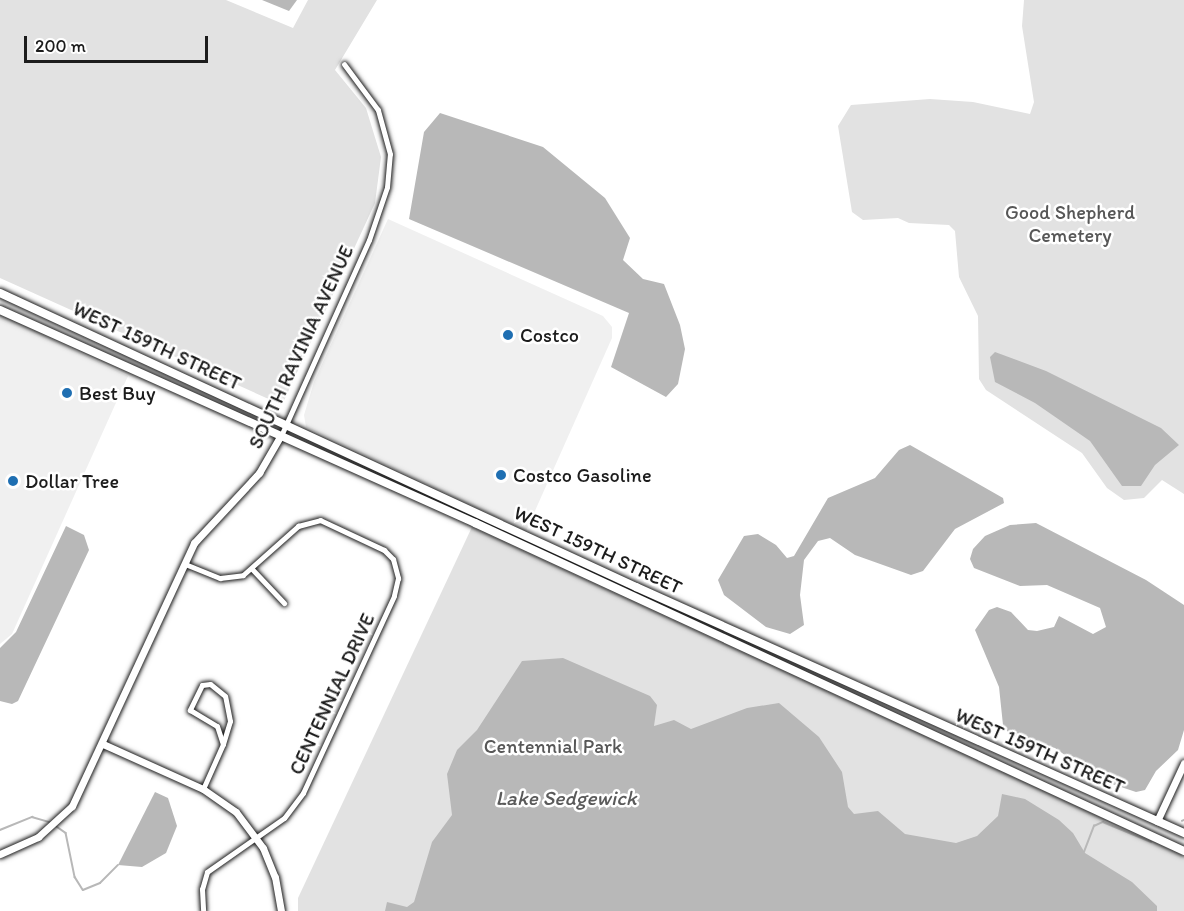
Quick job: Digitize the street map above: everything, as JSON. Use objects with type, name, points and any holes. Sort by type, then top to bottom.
[{"type":"main road","name":"WEST 159TH STREET","points":[[0,293],[903,709],[1184,833]]},
{"type":"main road","name":"WEST 159TH STREET","points":[[0,310],[279,439],[475,523],[1184,851]]},
{"type":"main road","points":[[897,720],[903,709]]},
{"type":"main road","points":[[1150,835],[1157,821]]},
{"type":"street","name":"SOUTH RAVINIA AVENUE","points":[[0,854],[38,837],[59,820],[85,785],[194,543],[258,473],[279,439],[369,240],[387,187],[390,154],[378,110],[344,64]]},
{"type":"street","name":"CENTENNIAL DRIVE","points":[[203,911],[203,880],[207,872],[284,818],[303,793],[394,596],[397,569],[384,549],[330,523],[309,522],[286,536],[252,570]]},
{"type":"street","points":[[186,564],[220,578],[230,579],[252,570],[284,603]]},
{"type":"street","points":[[203,789],[223,744],[230,721],[228,702],[219,689],[202,685],[190,710],[217,726],[223,744]]},
{"type":"street","points":[[104,744],[203,789],[236,812],[257,837],[276,877],[280,911]]},
{"type":"street","points":[[1157,821],[1184,763]]},
{"type":"shaded area","points":[[388,219],[603,316],[612,327],[612,338],[526,531],[306,427],[304,415],[314,382]]},
{"type":"shaded area","points":[[0,314],[128,376],[12,634],[0,644]]},
{"type":"green space","points":[[0,0],[226,0],[293,28],[308,0],[377,0],[335,70],[366,108],[381,157],[375,203],[282,405],[0,278]]},
{"type":"green space","name":"Good Shepherd Cemetery","points":[[1024,0],[1184,0],[1184,494],[1162,480],[1144,498],[1124,500],[1107,488],[1082,453],[986,390],[979,379],[978,316],[959,277],[955,231],[949,225],[909,223],[898,218],[863,220],[852,212],[838,126],[851,105],[930,99],[973,102],[1030,114],[1034,102],[1022,26]]},
{"type":"green space","name":"Centennial Park","points":[[472,527],[1184,856],[1184,911],[298,911],[298,898]]},
{"type":"water","points":[[262,0],[297,0],[289,11]]},
{"type":"water","points":[[440,113],[543,147],[605,198],[630,238],[623,260],[643,279],[664,284],[680,325],[685,349],[678,384],[666,397],[611,367],[629,313],[409,219],[424,132]]},
{"type":"water","points":[[995,352],[1046,371],[1161,428],[1179,445],[1155,465],[1141,486],[1122,486],[1090,441],[1035,403],[995,382],[990,357]]},
{"type":"water","points":[[910,445],[1003,498],[1004,503],[955,529],[923,571],[911,575],[855,555],[830,538],[818,541],[804,560],[800,595],[804,625],[790,634],[766,627],[724,595],[718,580],[744,536],[758,534],[776,545],[787,558],[794,556],[828,498],[875,478],[899,450]]},
{"type":"water","points":[[1036,523],[1146,580],[1184,605],[1184,730],[1178,750],[1156,771],[1145,790],[1136,792],[1100,780],[1055,748],[1010,735],[1003,725],[999,687],[975,630],[989,610],[997,607],[1011,612],[1028,630],[1037,631],[1054,627],[1059,616],[1093,634],[1106,627],[1100,608],[1047,585],[1020,586],[974,568],[970,559],[973,549],[985,536],[1010,525]]},
{"type":"water","points":[[66,526],[84,535],[89,550],[18,701],[12,704],[0,701],[0,648],[16,632]]},
{"type":"water","name":"Lake Sedgewick","points":[[563,658],[650,696],[657,705],[654,726],[674,720],[691,729],[747,708],[779,703],[819,737],[842,772],[848,807],[854,814],[878,811],[905,834],[956,843],[977,836],[998,816],[1002,794],[1025,799],[1059,820],[1073,833],[1085,853],[1132,882],[1157,906],[1157,911],[385,911],[387,902],[407,907],[414,902],[432,842],[452,815],[447,774],[457,750],[477,730],[522,661]]},
{"type":"water","points":[[155,792],[168,798],[177,826],[166,853],[142,867],[118,865]]},
{"type":"waterway","points":[[0,830],[32,817],[49,822]]},
{"type":"waterway","points":[[1084,852],[1094,826],[1103,822],[1151,842]]},
{"type":"waterway","points":[[56,826],[66,833],[75,877],[83,890],[100,883],[118,865]]},
{"type":"place","name":"Costco","points":[[508,335]]},
{"type":"place","name":"Best Buy","points":[[67,393]]},
{"type":"place","name":"Costco Gasoline","points":[[501,475]]},
{"type":"place","name":"Dollar Tree","points":[[13,481]]}]
